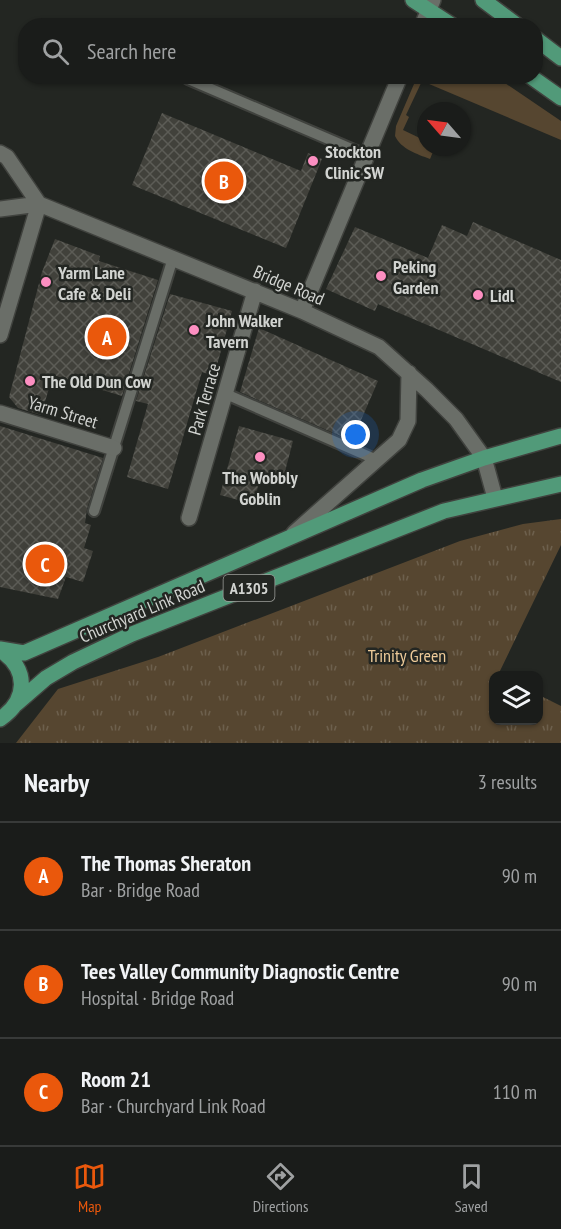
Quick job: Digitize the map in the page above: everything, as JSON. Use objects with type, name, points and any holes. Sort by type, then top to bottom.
[{"type":"main road","points":[[413,0],[430,5],[444,18]]},
{"type":"main road","points":[[483,0],[507,18]]},
{"type":"main road","points":[[543,44],[561,58]]},
{"type":"main road","points":[[541,84],[561,98]]},
{"type":"main road","name":"A1305","points":[[484,458],[561,436]]},
{"type":"main road","name":"Churchyard Link Road","points":[[0,650],[24,653],[422,480],[484,458]]},
{"type":"main road","name":"A1305","points":[[495,498],[561,484]]},
{"type":"main road","name":"Churchyard Link Road","points":[[16,704],[46,678],[73,662],[132,634],[444,511],[495,498]]},
{"type":"main road","name":"A1305","points":[[0,650],[17,666],[21,679],[21,692],[16,704],[0,719]]},
{"type":"street","points":[[302,311],[397,84]]},
{"type":"street","points":[[0,153],[7,157],[39,204]]},
{"type":"street","points":[[0,209],[39,204]]},
{"type":"street","points":[[0,335],[39,204]]},
{"type":"street","name":"Bridge Road","points":[[39,204],[255,291],[379,347],[456,419],[484,458],[495,498]]},
{"type":"street","name":"Park Terrace","points":[[189,518],[255,291]]},
{"type":"street","points":[[287,539],[399,440],[408,421],[409,373]]},
{"type":"street","name":"Yarm Street","points":[[0,413],[114,448]]},
{"type":"lane","points":[[200,84],[368,156]]},
{"type":"lane","points":[[94,511],[173,258]]},
{"type":"lane","points":[[226,394],[377,460]]},
{"type":"green space","points":[[414,84],[421,84],[406,115],[409,117],[403,130],[417,137],[417,154],[405,148],[395,136],[396,126]]},
{"type":"green space","points":[[429,84],[506,84],[561,121],[561,140]]},
{"type":"green space","name":"Trinity Green","points":[[561,519],[561,545],[500,671],[489,671],[489,725],[543,725],[543,697],[561,706],[561,743],[16,743],[58,689],[158,657],[460,541],[523,524]]},
{"type":"building","points":[[162,113],[301,171],[308,153],[322,159],[286,248],[132,185]]},
{"type":"building","name":"Lidl","points":[[473,222],[561,260],[561,382],[378,304],[375,311],[326,289],[355,227],[428,258],[442,225],[467,236]]},
{"type":"building","points":[[55,239],[100,256],[99,261],[158,280],[122,396],[53,375],[41,415],[18,408],[9,397],[42,272]]},
{"type":"building","points":[[170,294],[232,311],[214,376],[202,372],[168,489],[127,477],[148,404],[136,401]]},
{"type":"building","points":[[259,328],[378,381],[352,441],[240,392]]},
{"type":"building","points":[[0,426],[103,458],[87,509],[85,523],[91,525],[84,548],[93,551],[83,582],[66,577],[58,599],[0,587]]},
{"type":"building","name":"The Wobbly Goblin","points":[[239,426],[293,441],[283,479],[262,473],[253,504],[220,495]]},
{"type":"place","name":"Stockton Clinic SW","points":[[313,161]]},
{"type":"place","name":"Tees Valley Community Diagnostic Centre","points":[[224,181]]},
{"type":"place","name":"Peking Garden","points":[[381,276]]},
{"type":"place","name":"Yarm Lane Cafe & Deli","points":[[46,282]]},
{"type":"place","name":"Lidl","points":[[478,295]]},
{"type":"place","name":"John Walker Tavern","points":[[194,330]]},
{"type":"place","name":"The Thomas Sheraton","points":[[107,337]]},
{"type":"place","name":"The Old Dun Cow","points":[[30,381]]},
{"type":"place","name":"The Wobbly Goblin","points":[[260,457]]},
{"type":"place","name":"Room 21","points":[[45,564]]}]
